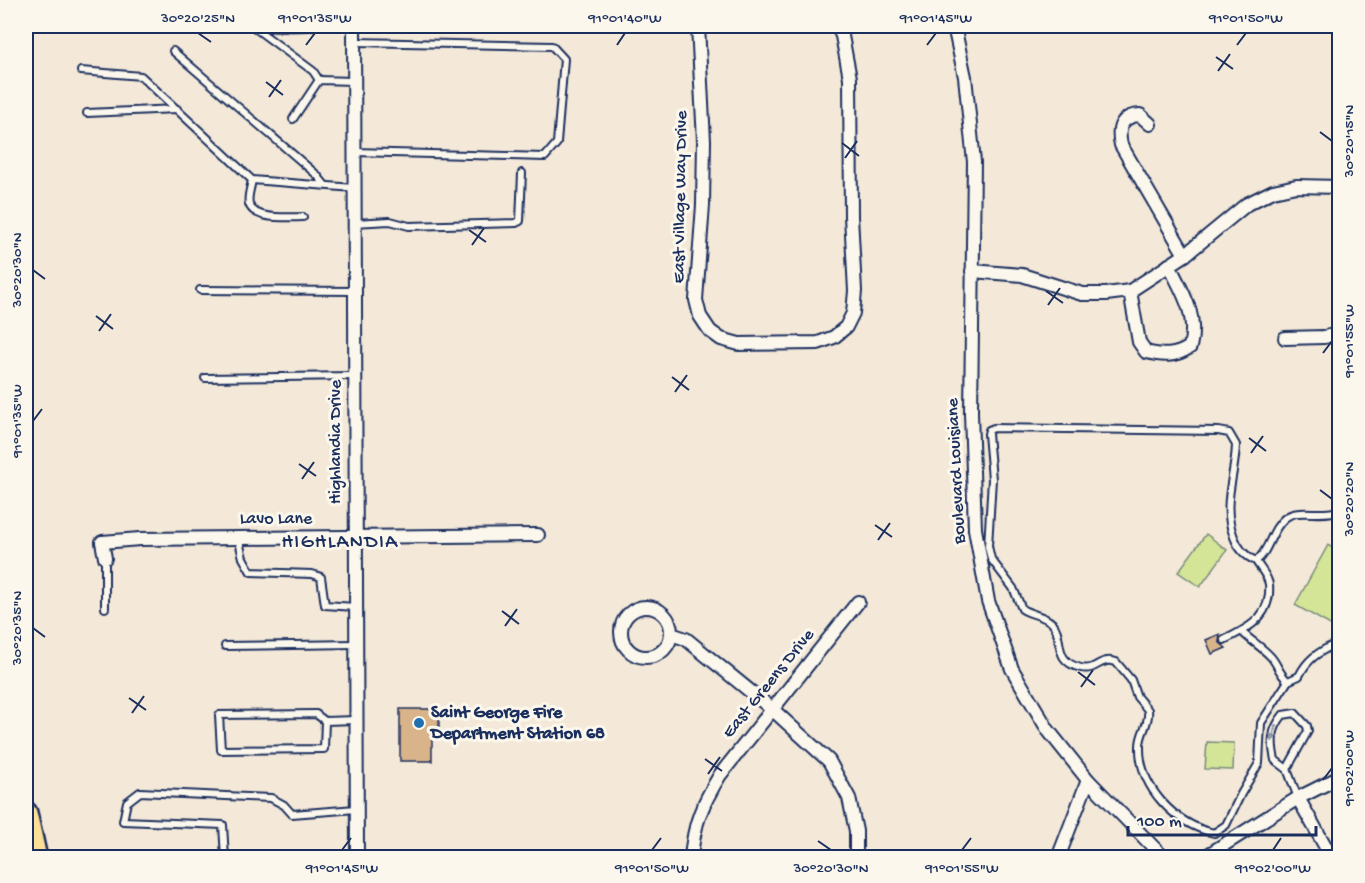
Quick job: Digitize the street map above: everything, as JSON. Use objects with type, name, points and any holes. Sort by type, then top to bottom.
[{"type":"highway","points":[[26,813],[36,858]]},
{"type":"street","name":"Highlandia Drive","points":[[354,26],[354,538],[357,858]]},
{"type":"street","name":"East Village Way Drive","points":[[698,26],[704,141],[703,205],[696,300],[700,316],[710,331],[721,339],[739,344],[818,343],[834,337],[846,327],[853,313],[855,291],[850,216],[850,78],[838,26]]},
{"type":"street","name":"Boulevard Louisiane","points":[[954,26],[965,77],[974,162],[971,412],[975,529],[988,601],[1012,669],[1047,730],[1088,780],[1164,858]]},
{"type":"street","points":[[1150,124],[1140,115],[1130,115],[1122,123],[1118,133],[1121,145],[1185,255]]},
{"type":"street","points":[[972,271],[1022,275],[1082,294],[1130,291],[1185,255],[1247,204],[1273,190],[1296,186],[1340,187]]},
{"type":"street","points":[[1130,291],[1139,342],[1146,352],[1161,356],[1179,354],[1190,347],[1194,332],[1189,305],[1169,265]]},
{"type":"street","points":[[1285,338],[1324,337],[1340,334]]},
{"type":"street","name":"Lavo Lane","points":[[105,558],[102,542],[140,539],[538,535]]},
{"type":"street","name":"East Greens Drive","points":[[691,858],[693,833],[703,804],[720,775],[858,602]]},
{"type":"street","points":[[644,607],[660,612],[670,625],[671,634],[665,648],[652,656],[644,657],[630,650],[625,644],[622,629],[629,614],[644,607]]},
{"type":"street","points":[[671,634],[686,639],[772,709],[829,760],[849,798],[856,831],[856,858]]},
{"type":"street","points":[[1203,858],[1298,798],[1340,777]]},
{"type":"street","points":[[1058,858],[1088,780]]},
{"type":"street","points":[[1298,798],[1332,858]]},
{"type":"lane","points":[[267,28],[314,26]]},
{"type":"lane","points":[[255,28],[313,71],[319,80]]},
{"type":"lane","points":[[354,42],[552,46],[564,59],[557,143],[545,157],[354,152]]},
{"type":"lane","points":[[173,51],[325,185]]},
{"type":"lane","points":[[81,71],[141,76],[252,180],[354,188]]},
{"type":"lane","points":[[319,80],[353,81]]},
{"type":"lane","points":[[293,119],[319,80]]},
{"type":"lane","points":[[87,113],[177,109]]},
{"type":"lane","points":[[354,223],[390,221],[409,226],[516,223],[520,221],[522,173]]},
{"type":"lane","points":[[252,180],[248,202],[252,210],[263,216],[303,217]]},
{"type":"lane","points":[[201,290],[354,291]]},
{"type":"lane","points":[[205,378],[354,376]]},
{"type":"lane","points":[[1224,640],[1242,632],[1262,616],[1269,598],[1268,580],[1256,561],[1245,555],[1239,548],[1228,518],[1227,501],[1236,445],[1229,433],[994,428],[990,430],[988,441],[992,479],[987,537],[991,559],[1013,588],[1022,609],[1051,622],[1055,628],[1059,649],[1068,663],[1083,668],[1096,667],[1106,660],[1116,662],[1125,671],[1137,697],[1148,710],[1148,726],[1140,747],[1144,774],[1167,807],[1193,827],[1214,833],[1226,825],[1259,763],[1261,723],[1288,681],[1299,676],[1314,654],[1333,645],[1340,648]]},
{"type":"lane","points":[[1256,561],[1285,518],[1300,512],[1324,514],[1340,510]]},
{"type":"lane","points":[[238,537],[243,558],[251,572],[312,574],[321,577],[325,605],[355,607]]},
{"type":"lane","points":[[105,558],[105,608]]},
{"type":"lane","points":[[1242,632],[1257,642],[1273,659],[1282,676],[1288,681]]},
{"type":"lane","points":[[225,646],[355,644]]},
{"type":"lane","points":[[1287,770],[1308,731],[1307,726],[1295,713],[1283,715],[1275,725],[1271,743],[1275,760],[1287,770],[1298,798]]},
{"type":"lane","points":[[325,721],[324,749],[221,750],[219,715],[316,714],[325,721],[356,720]]},
{"type":"lane","points":[[225,858],[224,825],[123,821],[128,802],[140,792],[271,798],[284,805],[291,813],[356,809]]},
{"type":"green space","points":[[1206,534],[1227,550],[1200,587],[1178,572]]},
{"type":"green space","points":[[1328,545],[1339,552],[1339,630],[1295,605]]},
{"type":"green space","points":[[1207,742],[1234,743],[1233,770],[1205,769]]},
{"type":"building","points":[[1220,634],[1219,642],[1226,648],[1212,654],[1206,640]]},
{"type":"building","name":"Saint George Fire Department Station 68","points":[[400,709],[439,709],[439,736],[432,736],[432,761],[400,761]]},
{"type":"place","name":"Saint George Fire Department Station 68","points":[[419,723]]},
{"type":"district","name":"HIGHLANDIA","points":[[340,543]]}]
